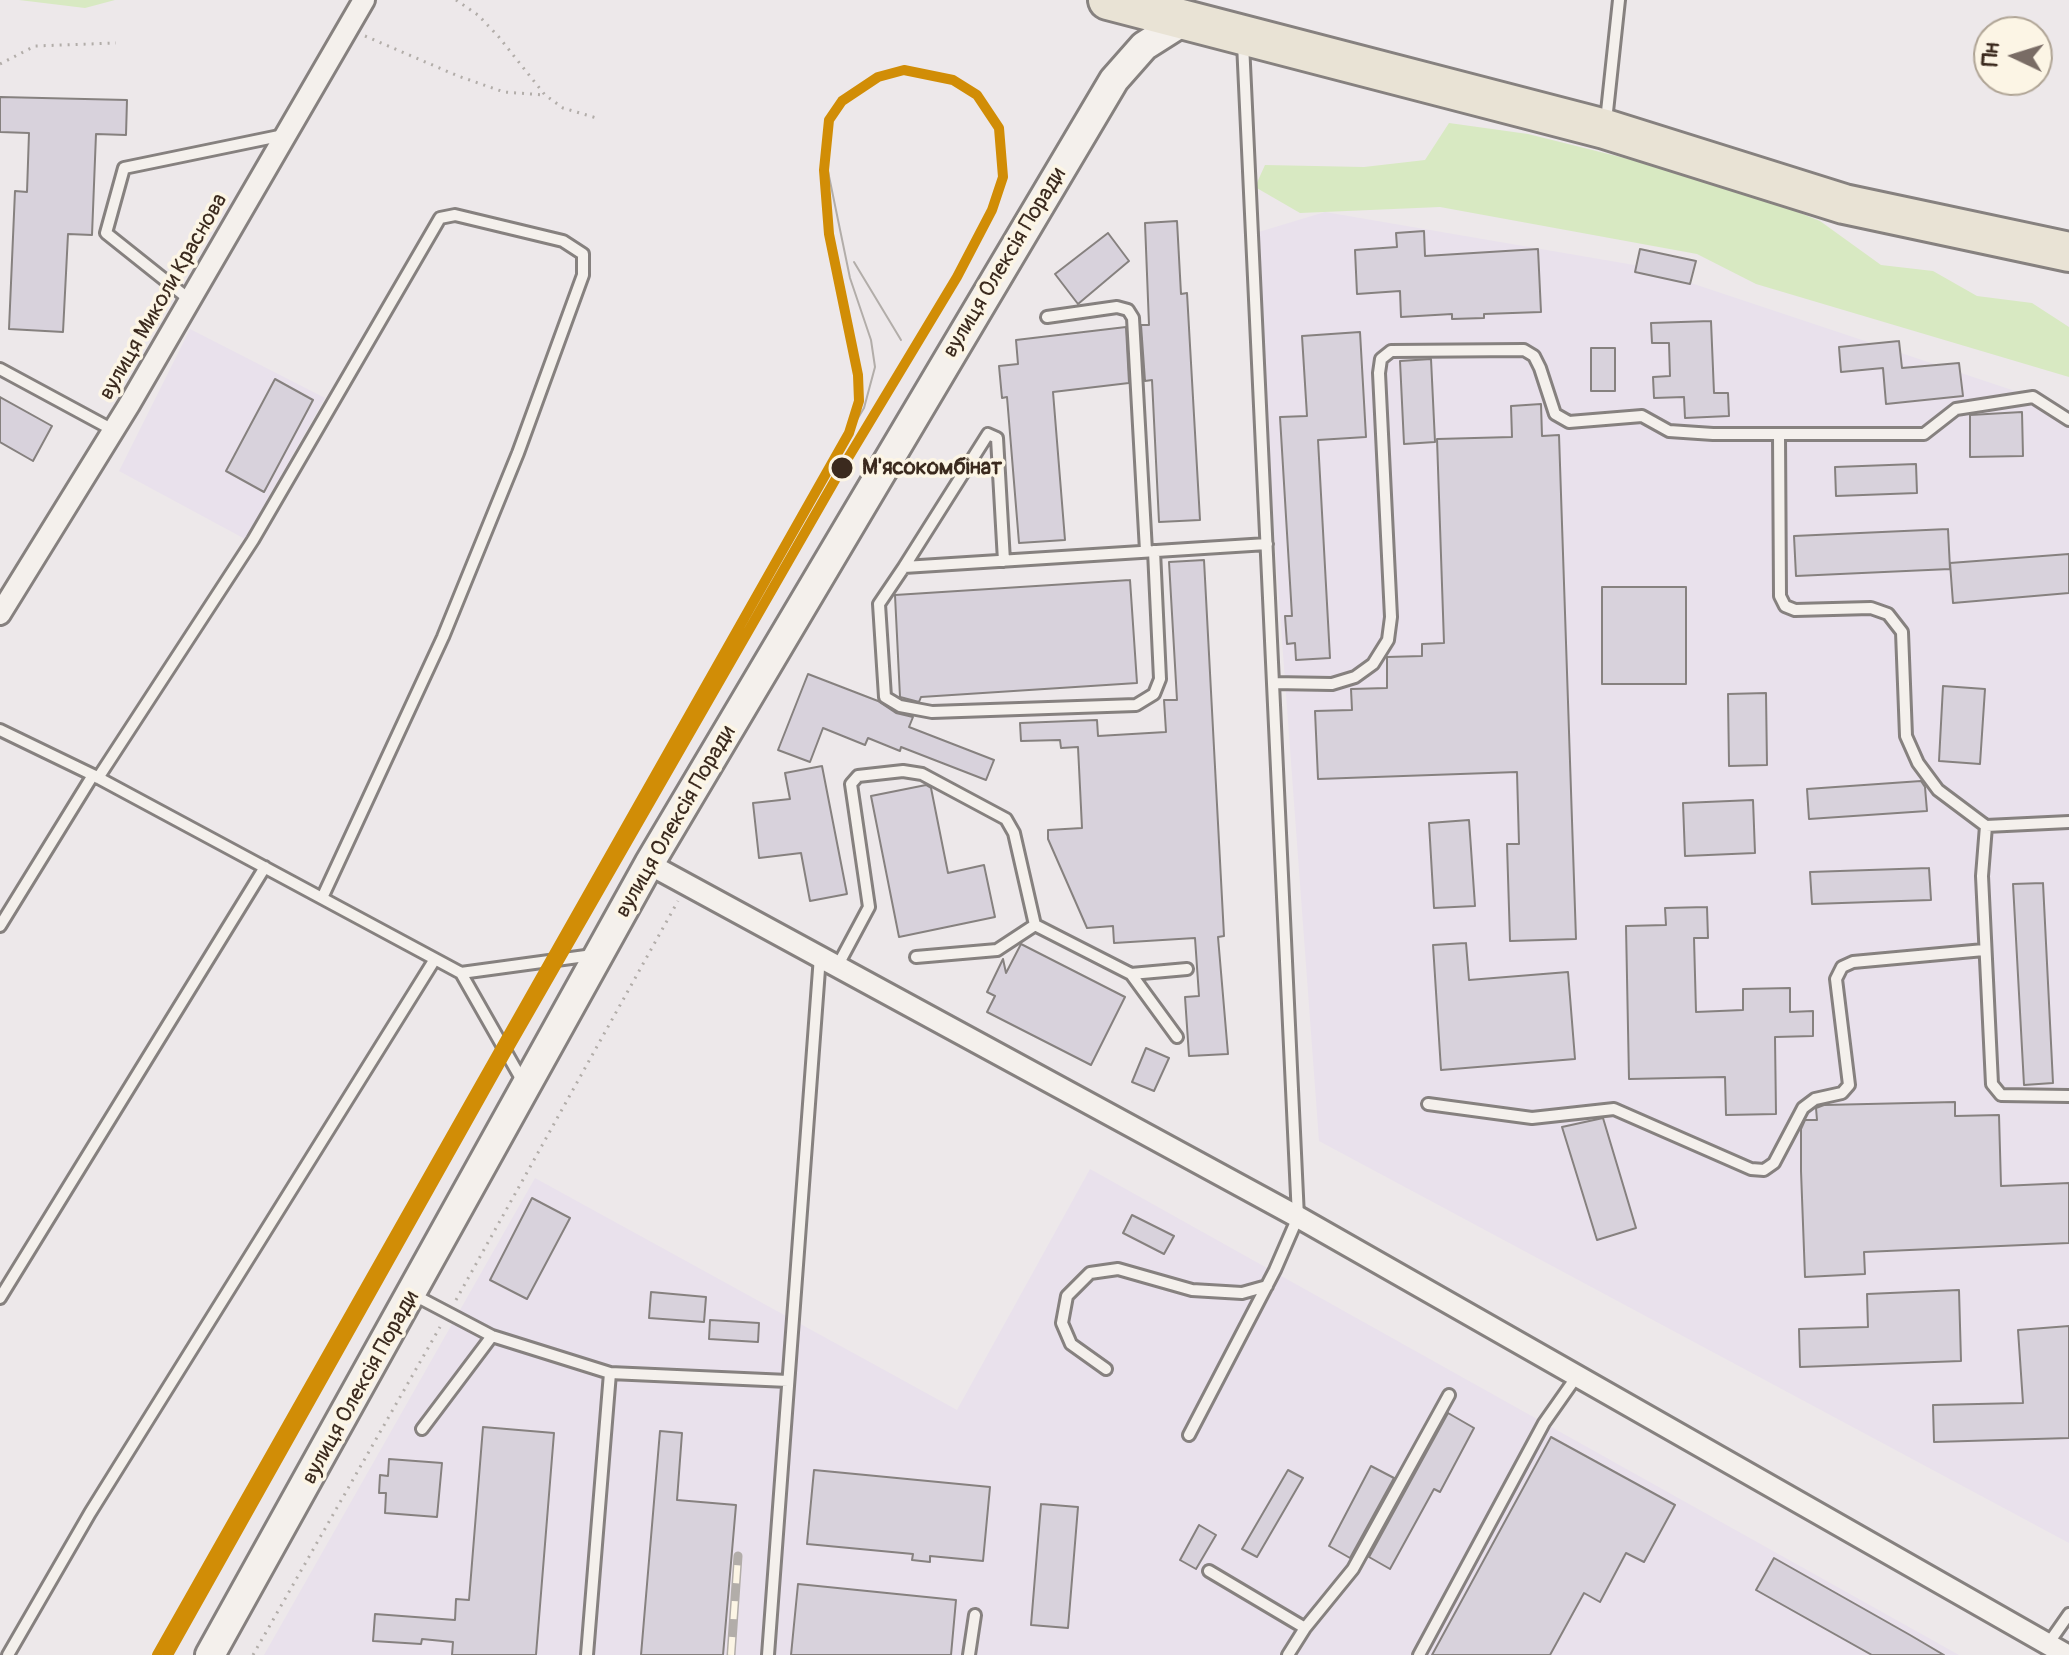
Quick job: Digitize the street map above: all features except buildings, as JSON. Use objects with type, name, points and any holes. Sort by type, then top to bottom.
[{"type":"highway","points":[[1108,0],[1605,129],[1844,204],[2069,252]]},
{"type":"main road","name":"вулиця Олексія Поради","points":[[210,1655],[413,1295],[649,864],[1114,80],[1144,46],[1185,20]]},
{"type":"street","name":"вулиця Миколи Краснова","points":[[0,614],[113,430],[364,0]]},
{"type":"street","points":[[649,864],[1298,1217],[2067,1655]]},
{"type":"lane","points":[[1605,129],[1619,0]]},
{"type":"lane","points":[[1189,1435],[1267,1286],[1298,1217],[1242,33]]},
{"type":"lane","points":[[190,300],[106,233],[124,168],[286,135]]},
{"type":"lane","points":[[0,926],[95,776],[253,540],[440,218],[455,215],[563,241],[583,254],[583,275],[518,453],[443,637],[322,898]]},
{"type":"lane","points":[[1004,561],[997,438],[988,434],[879,604],[885,697],[900,706],[932,712],[1136,705],[1154,694],[1160,679],[1133,318],[1128,310],[1117,307],[1047,317]]},
{"type":"lane","points":[[1273,683],[1332,684],[1355,677],[1373,664],[1388,640],[1391,617],[1379,373],[1381,359],[1391,351],[1524,350],[1534,356],[1540,368],[1555,414],[1569,422],[1642,416],[1669,431],[1779,435],[1924,434],[1956,409],[2033,397],[2069,420]]},
{"type":"lane","points":[[0,369],[113,430]]},
{"type":"lane","points":[[1779,435],[1780,596],[1785,606],[1795,610],[1871,608],[1888,614],[1902,632],[1906,736],[1918,763],[1938,790],[1986,826],[2069,822]]},
{"type":"lane","points":[[904,567],[1267,544]]},
{"type":"lane","points":[[0,730],[95,776],[461,973],[526,1086]]},
{"type":"lane","points":[[768,1655],[788,1381],[829,960],[869,907],[850,794],[851,784],[858,776],[903,771],[922,774],[1006,819],[1014,833],[1035,925]]},
{"type":"lane","points":[[1986,826],[1982,876],[1992,1084],[2001,1095],[2069,1096]]},
{"type":"lane","points":[[0,1298],[265,867]]},
{"type":"lane","points":[[916,957],[997,950],[1035,925]]},
{"type":"lane","points":[[1035,925],[1131,974],[1177,1037]]},
{"type":"lane","points":[[1428,1104],[1532,1118],[1614,1109],[1751,1169],[1764,1170],[1774,1163],[1803,1108],[1815,1099],[1842,1093],[1849,1085],[1836,979],[1842,967],[1853,962],[1984,950]]},
{"type":"lane","points":[[461,973],[602,954]]},
{"type":"lane","points":[[8,1655],[90,1513],[435,959]]},
{"type":"lane","points":[[1131,974],[1187,969]]},
{"type":"lane","points":[[1106,1369],[1071,1344],[1062,1323],[1067,1296],[1090,1273],[1118,1269],[1192,1290],[1242,1293],[1267,1286]]},
{"type":"lane","points":[[413,1295],[492,1336],[610,1373],[788,1381]]},
{"type":"lane","points":[[422,1429],[492,1336]]},
{"type":"lane","points":[[587,1655],[610,1373]]},
{"type":"lane","points":[[1419,1655],[1544,1423],[1577,1376]]},
{"type":"lane","points":[[1288,1655],[1305,1628],[1353,1569],[1449,1395]]},
{"type":"lane","points":[[1209,1571],[1305,1628]]},
{"type":"lane","points":[[2048,1644],[2069,1614]]},
{"type":"lane","points":[[969,1655],[975,1615]]},
{"type":"path","points":[[456,0],[498,36],[545,95],[563,108],[600,119]]},
{"type":"path","points":[[347,29],[429,67],[504,92],[545,95]]},
{"type":"path","points":[[0,64],[35,46],[116,43]]},
{"type":"path","points":[[253,1655],[449,1313],[688,884]]},
{"type":"shaded area","points":[[1325,212],[1640,266],[2033,397],[2069,420],[2069,1543],[1319,1141],[1252,234]]},
{"type":"shaded area","points":[[190,329],[325,398],[245,539],[119,471]]},
{"type":"shaded area","points":[[1090,1169],[1959,1655],[264,1655],[535,1178],[957,1410]]},
{"type":"green space","points":[[19,0],[115,0],[85,8]]},
{"type":"green space","points":[[1449,123],[1528,134],[1725,183],[1820,221],[1881,265],[1933,271],[1977,296],[2032,303],[2069,327],[2069,377],[1756,284],[1697,254],[1440,207],[1300,213],[1255,187],[1265,165],[1364,167],[1425,160]]},
{"type":"tram line","points":[[824,152],[850,278],[871,340],[875,367],[864,408],[849,433]]},
{"type":"tram line","points":[[854,262],[901,340]]},
{"type":"railway","points":[[731,1655],[738,1556]]},
{"type":"transit line","points":[[157,1655],[849,433],[859,401],[858,375],[829,234],[824,170],[829,120],[842,101],[878,77],[904,70],[953,80],[977,95],[999,128],[1003,177],[992,210],[957,277],[842,468],[506,1053],[168,1655]]},
{"type":"place","name":"М'ясокомбінат","points":[[842,468]]}]
